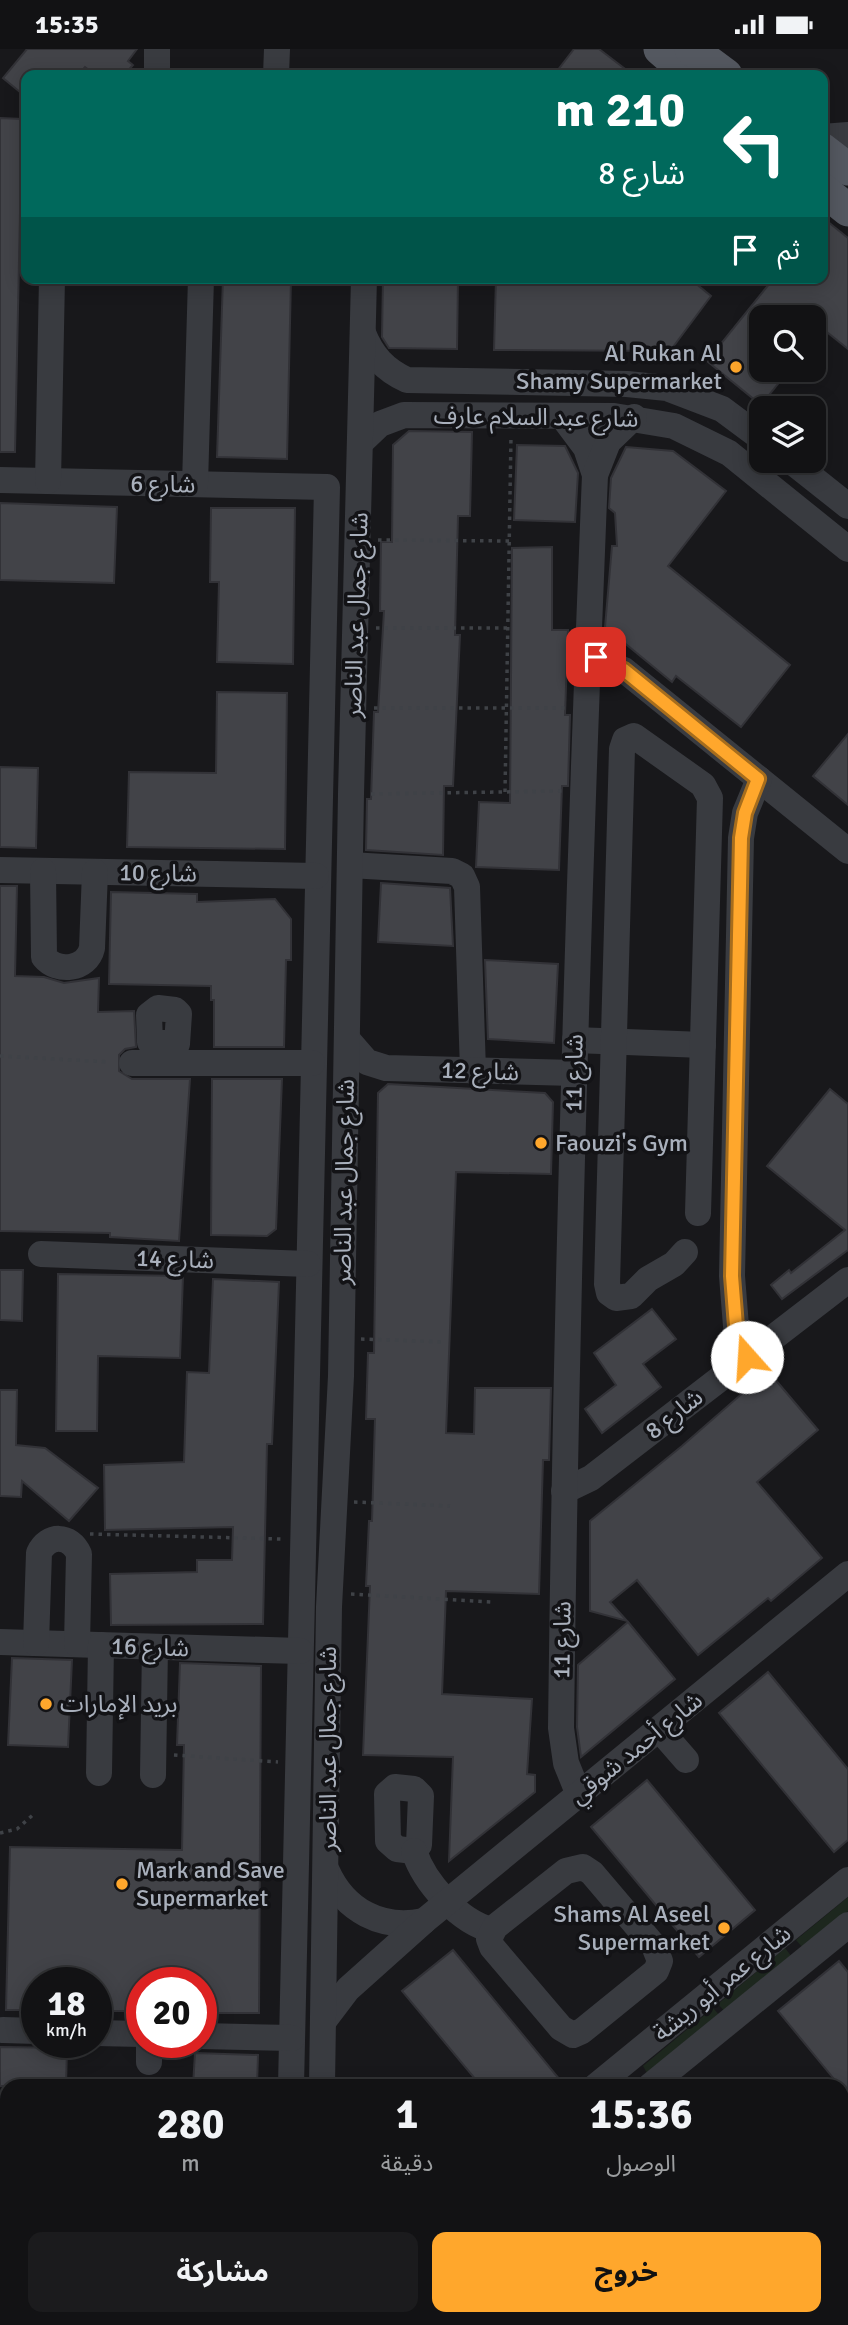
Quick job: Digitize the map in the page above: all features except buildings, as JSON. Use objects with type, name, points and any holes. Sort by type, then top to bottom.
[{"type":"main road","points":[[660,49],[684,70]]},
{"type":"main road","points":[[691,49],[719,70]]},
{"type":"main road","points":[[828,154],[848,169]]},
{"type":"main road","points":[[828,194],[848,210]]},
{"type":"street","points":[[156,49],[156,70]]},
{"type":"street","points":[[276,49],[276,70]]},
{"type":"street","points":[[828,137],[848,135]]},
{"type":"street","points":[[48,481],[52,284]]},
{"type":"street","points":[[195,484],[201,284]]},
{"type":"street","name":"شارع جمال عبد الناصر","points":[[322,2079],[329,1600],[342,1339],[351,794],[364,284]]},
{"type":"street","name":"شارع عبد السلام عارف","points":[[363,333],[368,346],[384,367],[407,380],[647,385],[686,393],[722,409],[749,429]]},
{"type":"street","points":[[484,416],[478,408],[486,396],[555,395],[578,384]]},
{"type":"street","name":"شارع عبد السلام عارف","points":[[360,443],[380,424],[404,415],[634,417],[674,426],[712,442],[848,549]]},
{"type":"street","name":"شارع 11","points":[[562,416],[580,436],[595,475]]},
{"type":"street","name":"شارع 11","points":[[579,1795],[566,1762],[561,1728],[574,1073],[587,655],[595,475],[608,442],[634,417]]},
{"type":"street","points":[[806,473],[848,506]]},
{"type":"street","name":"شارع 6","points":[[0,480],[327,487]]},
{"type":"street","name":"شارع جمال عبد الناصر","points":[[291,2079],[301,1539],[327,487]]},
{"type":"street","points":[[804,514],[806,502],[815,501],[848,523]]},
{"type":"street","points":[[587,655],[624,670],[848,851]]},
{"type":"street","points":[[685,1252],[674,1264],[648,1279],[631,1296],[616,1298],[609,1293],[622,749],[625,740],[634,736],[703,785],[710,798],[698,1213]]},
{"type":"street","points":[[747,1357],[733,1309],[732,1263],[741,838],[745,813],[758,779]]},
{"type":"street","points":[[350,865],[452,871],[465,881],[473,1070]]},
{"type":"street","name":"شارع 10","points":[[0,870],[316,876]]},
{"type":"street","points":[[43,871],[44,957],[53,965],[77,966],[90,954],[95,872]]},
{"type":"street","name":"شارع 12","points":[[347,1039],[359,1056],[386,1068],[574,1073]]},
{"type":"street","points":[[575,1040],[703,1045]]},
{"type":"street","points":[[177,1044],[191,1052],[194,1065]]},
{"type":"street","points":[[132,1063],[312,1063]]},
{"type":"street","points":[[345,1103],[358,1085],[386,1068]]},
{"type":"street","name":"شارع 14","points":[[41,1254],[308,1264]]},
{"type":"street","name":"شارع 8","points":[[564,1491],[591,1478],[848,1280]]},
{"type":"street","points":[[307,1302],[318,1318],[323,1370],[331,1377],[341,1376]]},
{"type":"street","points":[[302,1510],[308,1503],[318,1504],[322,1509],[321,1584],[329,1600]]},
{"type":"street","points":[[36,1643],[38,1553],[52,1539],[66,1539],[76,1548],[80,1560],[99,1773]]},
{"type":"street","name":"شارع أحمد شوقي","points":[[324,2022],[348,1989],[424,1921],[846,1581]]},
{"type":"street","name":"شارع 16","points":[[0,1642],[300,1651]]},
{"type":"street","points":[[153,1764],[155,1647]]},
{"type":"street","points":[[659,1730],[686,1760]]},
{"type":"street","points":[[414,1851],[424,1873],[448,1902],[478,1925],[492,1930]]},
{"type":"street","points":[[583,1867],[592,1873],[654,1946],[660,1961],[656,1971],[583,2031],[569,2034],[492,1947],[489,1939],[492,1930],[566,1871],[583,1867]]},
{"type":"street","points":[[327,1871],[347,1902],[368,1917],[396,1924],[424,1921]]},
{"type":"street","name":"شارع عمر أبو ريشة","points":[[609,2079],[848,1880]]},
{"type":"street","name":"شارع عمر أبو ريشة","points":[[669,2079],[848,1925]]},
{"type":"street","points":[[4,2031],[21,2031]]},
{"type":"street","points":[[217,2036],[292,2038]]},
{"type":"path","points":[[505,792],[512,416]]},
{"type":"path","points":[[358,540],[509,541]]},
{"type":"path","points":[[355,628],[507,628]]},
{"type":"path","points":[[353,708],[585,708]]},
{"type":"path","points":[[351,794],[583,790]]},
{"type":"path","points":[[0,1056],[132,1063]]},
{"type":"path","points":[[342,1339],[443,1342]]},
{"type":"path","points":[[334,1501],[450,1506]]},
{"type":"path","points":[[76,1548],[84,1537],[96,1533],[301,1539]]},
{"type":"path","points":[[329,1600],[492,1602]]},
{"type":"path","points":[[153,1764],[298,1763]]},
{"type":"path","points":[[0,1833],[17,1829],[35,1813]]},
{"type":"green space","points":[[848,1897],[848,1911],[803,1948],[796,1940]]},
{"type":"green space","points":[[785,1948],[792,1957],[725,2012],[718,2004]]},
{"type":"green space","points":[[713,2008],[720,2016],[648,2075],[643,2066]]},
{"type":"place","name":"Al Rukan Al Shamy Supermarket","points":[[736,367]]},
{"type":"place","name":"Faouzi's Gym","points":[[541,1143]]},
{"type":"place","name":"بريد الإمارات","points":[[46,1704]]},
{"type":"place","name":"Mark and Save Supermarket","points":[[122,1884]]},
{"type":"place","name":"Shams Al Aseel Supermarket","points":[[724,1928]]},
{"type":"route","points":[[596,657],[624,670],[758,779],[745,813],[741,838],[732,1276],[736,1326],[747,1357]]}]
